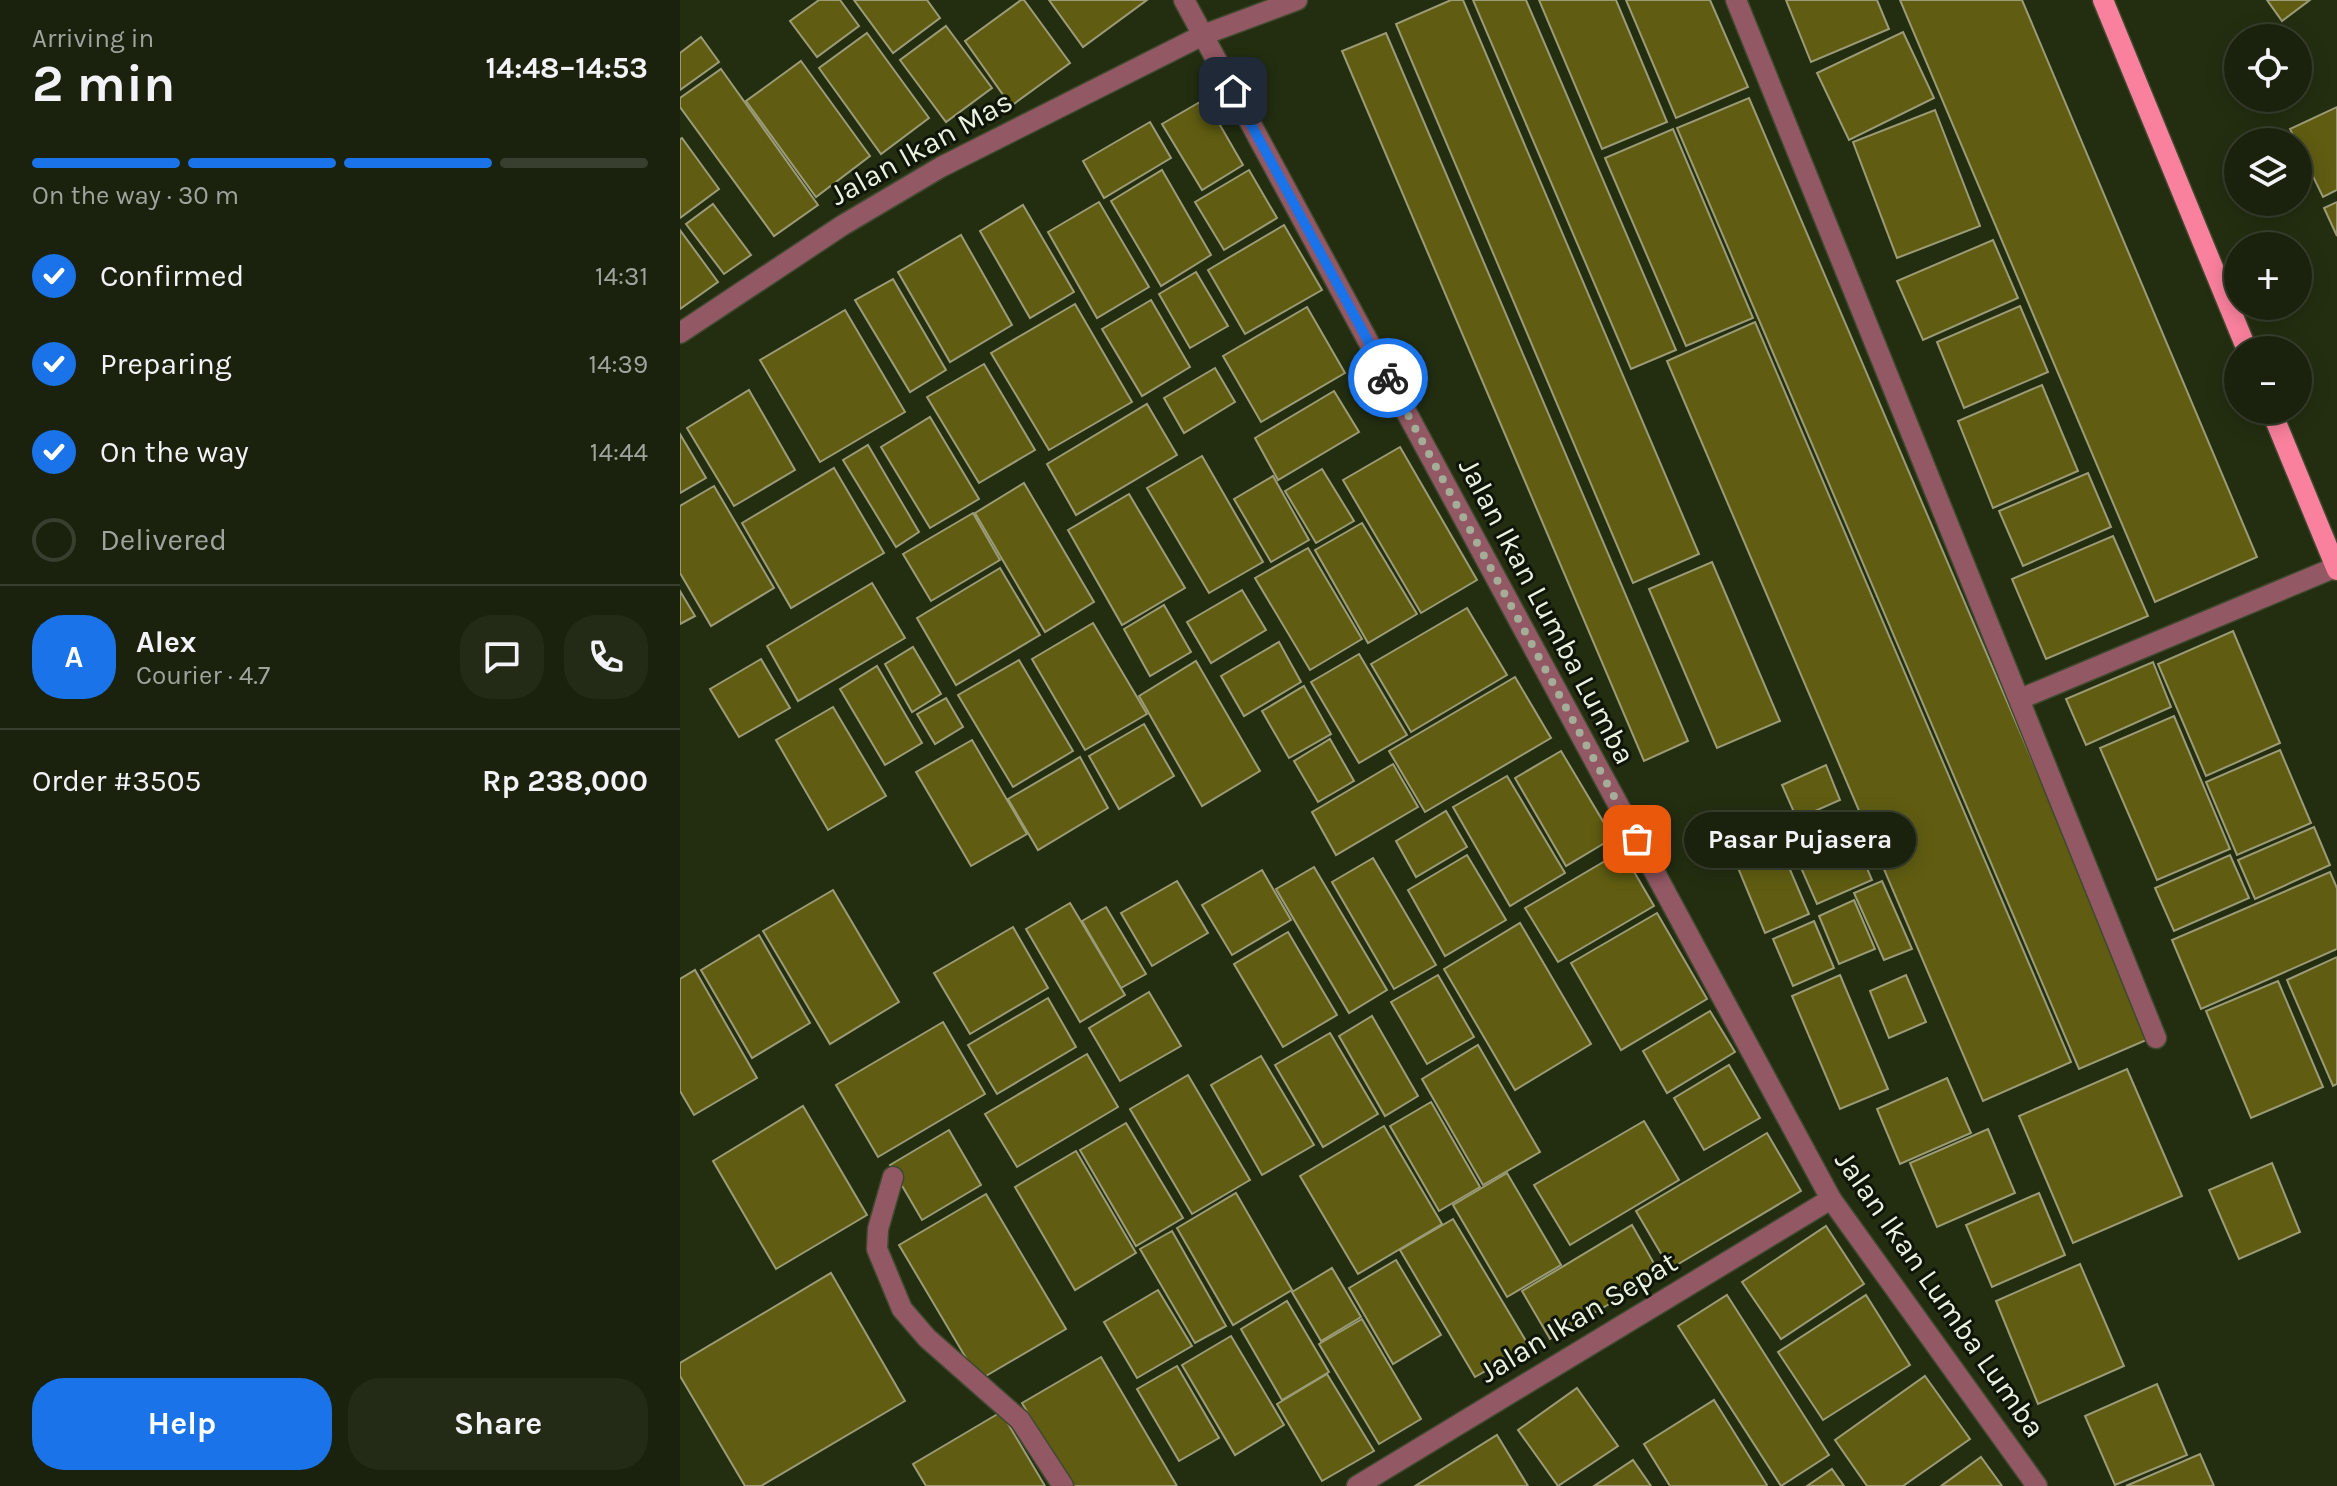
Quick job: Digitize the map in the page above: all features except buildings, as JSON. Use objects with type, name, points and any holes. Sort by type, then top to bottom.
[{"type":"main road","points":[[2103,0],[2241,336]]},
{"type":"main road","points":[[2277,424],[2336,569]]},
{"type":"street","name":"Jalan Ikan Lumba Lumba","points":[[1184,0],[1831,1199],[2037,1486]]},
{"type":"street","name":"Jalan Ikan Mas","points":[[680,333],[843,225],[941,167],[1203,35],[1297,0]]},
{"type":"street","points":[[1736,0],[2156,1038]]},
{"type":"street","points":[[2020,699],[2336,569]]},
{"type":"street","points":[[893,1177],[878,1229],[877,1249],[902,1309],[927,1338],[1020,1420],[1063,1486]]},
{"type":"street","name":"Jalan Ikan Sepat","points":[[1357,1486],[1831,1199]]},
{"type":"way so far","points":[[1388,378],[1637,839]]},
{"type":"place","name":"Pasar Pujasera","points":[[1637,839]]},
{"type":"route","points":[[1233,91],[1388,378]]}]
